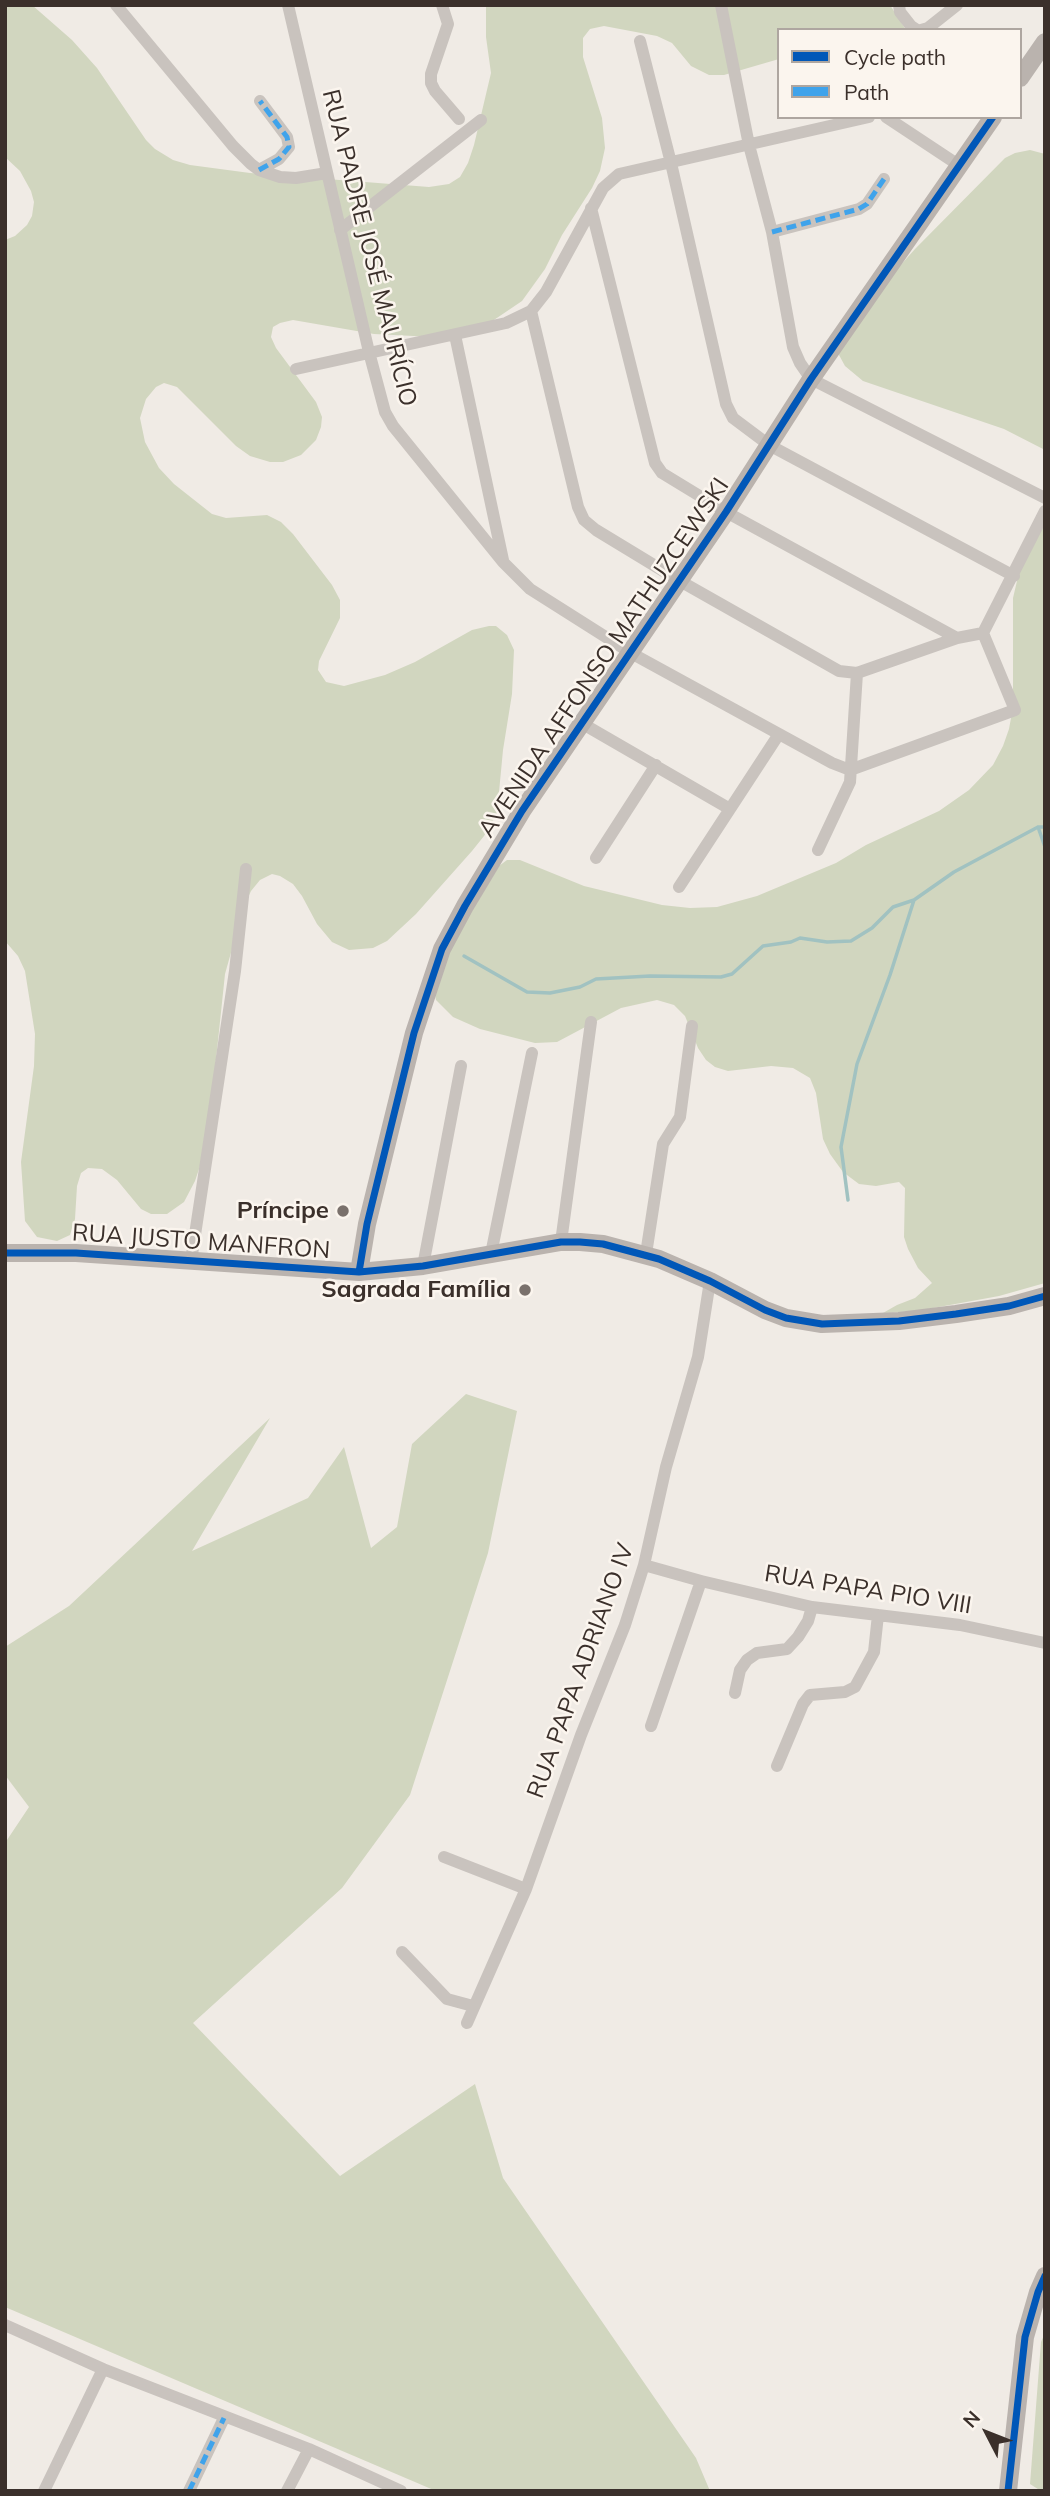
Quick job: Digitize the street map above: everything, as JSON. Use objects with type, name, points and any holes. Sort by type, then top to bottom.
[{"type":"street","points":[[116,5],[233,146],[259,170],[280,177],[296,178],[327,173]]},
{"type":"street","name":"RUA PADRE JOSÉ MAURÍCIO","points":[[288,5],[369,352],[385,412],[393,426],[503,562],[530,589],[631,653],[832,763],[850,769]]},
{"type":"street","points":[[442,5],[448,24],[431,74],[431,83],[459,119]]},
{"type":"street","points":[[721,5],[749,145],[772,232],[793,347],[811,379],[1045,498]]},
{"type":"street","points":[[899,5],[900,12],[915,28]]},
{"type":"street","points":[[928,28],[957,5]]},
{"type":"street","points":[[640,41],[726,404],[733,418],[769,445],[1014,576]]},
{"type":"street","points":[[1022,75],[1045,42]]},
{"type":"street","points":[[259,170],[279,159],[289,147],[288,137],[260,101]]},
{"type":"street","points":[[296,369],[506,323],[531,311],[546,292],[603,188],[619,174],[860,119]]},
{"type":"street","points":[[889,119],[960,166]]},
{"type":"street","name":"AVENIDA AFFONSO MATHUZCEWSKI","points":[[359,1272],[367,1224],[414,1033],[442,948],[522,811],[680,581],[811,379],[992,119]]},
{"type":"street","points":[[340,230],[481,120]]},
{"type":"street","points":[[772,232],[859,209],[867,204],[884,179]]},
{"type":"street","points":[[591,208],[655,463],[662,473],[726,512],[957,638]]},
{"type":"street","points":[[531,311],[578,507],[584,520],[596,530],[839,671],[857,673],[957,638],[983,633]]},
{"type":"street","points":[[455,335],[503,562]]},
{"type":"street","points":[[983,633],[1045,511]]},
{"type":"street","points":[[850,769],[1014,710],[983,633]]},
{"type":"street","points":[[818,850],[847,790],[857,673]]},
{"type":"street","points":[[583,724],[730,809]]},
{"type":"street","points":[[678,887],[779,734]]},
{"type":"street","points":[[596,858],[656,765]]},
{"type":"street","points":[[191,1261],[235,971],[246,869]]},
{"type":"street","points":[[561,1242],[591,1022]]},
{"type":"street","points":[[646,1254],[663,1144],[680,1117],[692,1026]]},
{"type":"street","points":[[491,1254],[532,1054]]},
{"type":"street","points":[[423,1266],[461,1066]]},
{"type":"street","name":"RUA JUSTO MANFRON","points":[[5,1253],[57,1252],[359,1272],[423,1266],[561,1242],[603,1244],[646,1254],[786,1318],[822,1324],[899,1321],[956,1314],[1009,1306],[1045,1296]]},
{"type":"street","name":"RUA PAPA ADRIANO IV","points":[[467,2023],[526,1889],[581,1735],[625,1625],[644,1565],[666,1466],[698,1357],[710,1281]]},
{"type":"street","name":"RUA PAPA PIO VIII","points":[[644,1565],[812,1607],[960,1625],[1045,1643]]},
{"type":"street","points":[[651,1726],[701,1581]]},
{"type":"street","points":[[735,1693],[740,1670],[747,1660],[757,1653],[787,1649],[808,1621],[812,1607]]},
{"type":"street","points":[[777,1766],[803,1704],[810,1695],[845,1692],[855,1687],[874,1652],[878,1615]]},
{"type":"street","points":[[444,1857],[526,1889]]},
{"type":"street","points":[[402,1952],[447,1999],[473,2006]]},
{"type":"street","points":[[1008,2491],[1025,2337],[1045,2276]]},
{"type":"street","points":[[5,2325],[103,2369],[309,2449],[401,2491]]},
{"type":"street","points":[[44,2491],[103,2369]]},
{"type":"street","points":[[189,2491],[224,2418]]},
{"type":"street","points":[[287,2491],[309,2449]]},
{"type":"green space","points":[[5,5],[32,5],[72,40],[97,68],[146,140],[173,160],[190,165],[250,173],[429,187],[449,184],[460,177],[474,145],[491,73],[486,37],[486,5],[890,5],[905,28],[777,28],[777,60],[724,75],[709,75],[691,66],[672,43],[657,36],[604,26],[590,29],[583,38],[583,57],[602,118],[605,148],[600,171],[545,269],[522,301],[488,324],[433,337],[374,334],[293,320],[273,327],[271,337],[276,348],[316,402],[322,417],[316,440],[301,455],[283,462],[270,462],[250,456],[236,446],[177,387],[164,383],[156,387],[146,399],[140,418],[145,442],[159,468],[174,484],[212,514],[226,518],[267,515],[281,522],[332,585],[340,600],[340,618],[319,661],[318,670],[326,682],[344,686],[385,675],[415,662],[472,630],[496,626],[507,635],[514,650],[512,694],[497,813],[472,851],[416,914],[387,941],[373,948],[349,950],[332,942],[317,924],[293,884],[272,874],[260,880],[244,906],[225,974],[207,1145],[195,1181],[184,1202],[167,1214],[151,1214],[141,1209],[117,1180],[102,1169],[88,1168],[81,1173],[77,1186],[75,1219],[70,1235],[57,1241],[37,1237],[25,1221],[21,1162],[34,1066],[35,1034],[25,971],[18,956],[5,941],[5,240],[15,236],[27,225],[32,216],[34,202],[20,171],[5,157]]},
{"type":"green space","points":[[1030,150],[1045,154],[1045,450],[1004,429],[863,381],[845,366],[839,355],[840,342],[858,313],[915,249],[1005,158]]},
{"type":"green space","points":[[1045,524],[1045,1283],[999,1296],[917,1311],[883,1313],[915,1298],[932,1283],[918,1268],[904,1237],[905,1188],[899,1182],[876,1186],[859,1184],[843,1172],[823,1139],[816,1093],[810,1078],[793,1068],[771,1066],[728,1071],[715,1067],[698,1048],[685,1016],[674,1005],[657,1000],[621,1008],[557,1042],[535,1043],[480,1029],[453,1017],[436,1000],[433,986],[437,969],[499,866],[507,860],[520,860],[584,886],[662,905],[717,907],[757,896],[836,863],[866,845],[939,811],[969,790],[993,765],[1009,729],[1013,707],[1013,598],[1021,564]]},
{"type":"green space","points":[[466,1394],[517,1411],[488,1553],[410,1795],[342,1888],[193,2023],[340,2176],[475,2084],[503,2178],[696,2458],[710,2491],[436,2491],[5,2307],[5,1843],[29,1807],[5,1775],[5,1647],[69,1606],[270,1418],[192,1551],[308,1498],[344,1447],[371,1548],[397,1527],[412,1444]]},
{"type":"green space","points":[[1045,2333],[1045,2491],[1041,2491],[1030,2484],[1041,2342]]},
{"type":"waterway","points":[[1038,827],[1045,847]]},
{"type":"waterway","points":[[464,956],[527,992],[550,993],[580,987],[596,979],[650,976],[721,977],[732,974],[763,946],[800,938],[827,942],[851,941],[872,928],[893,907],[914,900],[954,872],[1038,827],[1045,827]]},
{"type":"waterway","points":[[848,1200],[841,1147],[857,1064],[914,900]]},
{"type":"marked path","points":[[259,170],[279,159],[289,147],[287,137],[260,101]]},
{"type":"marked path","points":[[772,232],[859,209],[867,204],[884,179]]},
{"type":"marked path","points":[[189,2491],[224,2418]]},
{"type":"cycle path","points":[[359,1272],[367,1224],[414,1033],[442,949],[465,906],[522,811],[726,512],[811,379],[992,119]]},
{"type":"cycle path","points":[[5,1253],[76,1253],[359,1272],[423,1266],[561,1242],[580,1242],[603,1244],[659,1259],[710,1281],[765,1310],[786,1318],[822,1324],[899,1321],[956,1314],[1009,1306],[1045,1296]]},
{"type":"cycle path","points":[[1008,2491],[1025,2337],[1045,2276]]},
{"type":"place","name":"Príncipe","points":[[343,1211]]},
{"type":"place","name":"Sagrada Família","points":[[525,1290]]}]
